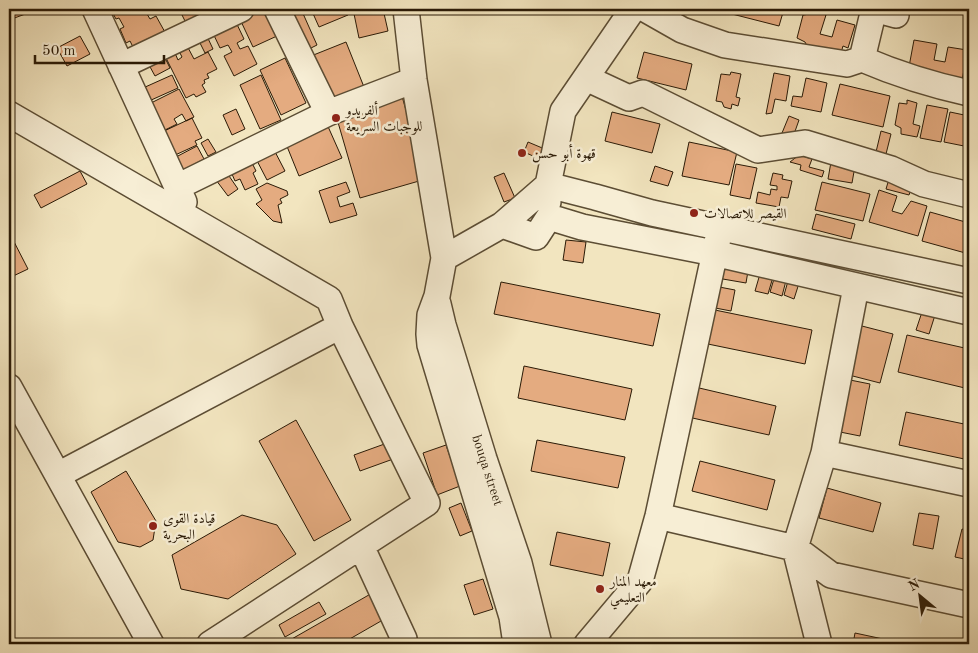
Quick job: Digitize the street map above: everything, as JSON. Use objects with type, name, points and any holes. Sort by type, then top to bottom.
[{"type":"street","points":[[95,9],[192,220]]},
{"type":"street","points":[[121,66],[241,9]]},
{"type":"street","points":[[277,9],[328,113]]},
{"type":"street","name":"bouqa street","points":[[406,9],[414,80],[444,258],[437,296],[428,324],[430,345],[512,617],[516,644]]},
{"type":"street","points":[[502,225],[536,237],[548,217],[548,185],[563,111],[634,9]]},
{"type":"street","points":[[646,9],[682,30],[725,45],[848,64],[862,59],[901,75],[969,93]]},
{"type":"street","points":[[862,59],[882,11]]},
{"type":"street","points":[[586,78],[629,98],[643,93],[758,150],[805,143],[891,169],[924,184],[969,195]]},
{"type":"street","points":[[177,187],[328,113],[414,80]]},
{"type":"street","points":[[9,114],[329,299],[340,326],[427,503],[210,644]]},
{"type":"street","points":[[444,258],[502,225],[548,185]]},
{"type":"street","points":[[548,185],[652,214],[969,281]]},
{"type":"street","points":[[548,217],[582,227],[714,253],[969,312]]},
{"type":"street","points":[[587,644],[640,581],[658,516],[720,228]]},
{"type":"street","points":[[819,644],[795,548],[824,453],[856,287]]},
{"type":"street","name":"bouqa street","points":[[437,296],[443,325],[484,459],[519,563],[539,644]]},
{"type":"street","points":[[58,475],[340,326]]},
{"type":"street","points":[[9,387],[152,644]]},
{"type":"street","points":[[824,453],[969,484]]},
{"type":"street","points":[[658,516],[795,548],[831,575],[969,605]]},
{"type":"street","points":[[361,546],[404,638],[402,644]]},
{"type":"building","points":[[9,9],[39,9],[9,20]]},
{"type":"building","points":[[112,9],[131,9],[132,14],[144,9],[150,19],[156,16],[166,34],[133,47],[130,41],[126,43],[120,29],[124,27],[119,18],[116,19]]},
{"type":"building","points":[[179,9],[199,9],[205,20],[189,29]]},
{"type":"building","points":[[250,9],[265,9],[277,36],[253,47],[238,15]]},
{"type":"building","points":[[286,9],[301,9],[317,45],[301,53]]},
{"type":"building","points":[[311,9],[345,9],[348,15],[319,27]]},
{"type":"building","points":[[353,9],[383,9],[388,31],[359,38]]},
{"type":"building","points":[[733,9],[784,9],[779,26],[732,14]]},
{"type":"building","points":[[811,10],[826,15],[820,34],[832,37],[837,20],[855,25],[848,48],[843,46],[840,56],[807,46],[805,42],[797,38],[803,15],[810,14]]},
{"type":"building","points":[[233,16],[244,39],[237,43],[240,49],[248,46],[257,64],[234,76],[224,56],[232,52],[228,45],[220,48],[210,27]]},
{"type":"building","points":[[204,30],[213,49],[205,53],[199,41]]},
{"type":"building","points":[[80,36],[90,54],[67,66],[57,48]]},
{"type":"building","points":[[914,40],[937,44],[934,60],[945,62],[948,47],[967,50],[962,82],[908,72]]},
{"type":"building","points":[[185,42],[194,59],[208,52],[217,69],[207,74],[209,78],[204,80],[205,83],[202,85],[206,92],[196,97],[194,94],[186,98],[165,56],[174,51],[178,60],[182,57],[177,47]]},
{"type":"building","points":[[346,42],[364,87],[324,103],[306,58]]},
{"type":"building","points":[[644,52],[692,64],[686,90],[637,78]]},
{"type":"building","points":[[165,58],[170,68],[155,76],[149,65]]},
{"type":"building","points":[[285,58],[306,103],[281,115],[260,70]]},
{"type":"building","points":[[731,72],[741,74],[736,97],[740,98],[738,106],[732,104],[731,109],[724,107],[722,102],[716,101],[721,74],[730,75]]},
{"type":"building","points":[[774,73],[790,76],[786,101],[775,99],[772,113],[766,114]]},
{"type":"building","points":[[172,75],[178,88],[149,101],[143,88]]},
{"type":"building","points":[[261,75],[281,120],[260,129],[240,85]]},
{"type":"building","points":[[806,78],[827,83],[821,112],[791,106],[793,96],[802,97]]},
{"type":"building","points":[[840,84],[890,96],[883,127],[832,115]]},
{"type":"building","points":[[179,89],[194,117],[186,121],[182,114],[174,119],[177,124],[163,131],[149,104]]},
{"type":"building","points":[[401,93],[426,179],[360,198],[335,112]]},
{"type":"building","points":[[907,100],[917,103],[913,124],[920,126],[917,137],[901,134],[901,128],[895,125],[899,103],[907,104]]},
{"type":"building","points":[[927,105],[948,109],[941,142],[920,138]]},
{"type":"building","points":[[236,109],[245,129],[232,135],[223,115]]},
{"type":"building","points":[[612,112],[660,124],[652,153],[605,141]]},
{"type":"building","points":[[950,112],[969,116],[969,147],[944,142]]},
{"type":"building","points":[[789,116],[799,120],[793,137],[782,133]]},
{"type":"building","points":[[192,118],[202,138],[195,141],[197,145],[173,156],[162,132]]},
{"type":"building","points":[[326,122],[342,158],[299,176],[284,139]]},
{"type":"building","points":[[881,131],[891,134],[886,154],[876,152]]},
{"type":"building","points":[[208,139],[216,152],[208,156],[201,143]]},
{"type":"building","points":[[528,142],[547,150],[542,160],[524,152]]},
{"type":"building","points":[[689,142],[737,152],[729,185],[682,176]]},
{"type":"building","points":[[271,144],[285,171],[267,180],[253,153]]},
{"type":"building","points":[[197,146],[204,159],[183,170],[176,157]]},
{"type":"building","points":[[248,155],[256,171],[253,173],[258,184],[245,190],[240,179],[235,181],[228,165]]},
{"type":"building","points":[[799,155],[812,159],[809,167],[824,171],[822,177],[800,170],[801,165],[790,162]]},
{"type":"building","points":[[831,162],[855,166],[852,183],[828,179]]},
{"type":"building","points":[[736,164],[757,168],[750,199],[730,195]]},
{"type":"building","points":[[655,166],[673,172],[668,186],[650,181]]},
{"type":"building","points":[[80,171],[87,184],[41,208],[34,195]]},
{"type":"building","points":[[227,173],[238,189],[228,196],[216,180]]},
{"type":"building","points":[[504,173],[515,198],[504,202],[494,177]]},
{"type":"building","points":[[773,173],[783,175],[782,179],[792,181],[788,198],[781,197],[779,207],[756,203],[758,192],[770,195],[771,189],[777,190],[777,186],[770,185]]},
{"type":"building","points":[[889,179],[912,186],[909,195],[886,189]]},
{"type":"building","points":[[346,182],[350,192],[337,197],[340,207],[353,203],[357,215],[330,223],[319,191]]},
{"type":"building","points":[[822,182],[870,194],[863,221],[815,210]]},
{"type":"building","points":[[267,183],[287,191],[288,195],[280,199],[282,203],[278,205],[282,223],[273,221],[256,204],[262,200],[256,189]]},
{"type":"building","points":[[879,190],[897,196],[892,211],[902,214],[911,201],[927,206],[918,236],[869,222]]},
{"type":"building","points":[[930,212],[969,223],[969,254],[922,241]]},
{"type":"building","points":[[816,214],[855,224],[851,239],[812,229]]},
{"type":"building","points":[[9,232],[28,269],[9,278]]},
{"type":"building","points":[[566,240],[586,242],[583,263],[563,260]]},
{"type":"building","points":[[721,259],[749,265],[746,283],[717,278]]},
{"type":"building","points":[[762,267],[775,270],[768,294],[755,291]]},
{"type":"building","points":[[777,269],[788,273],[782,296],[770,292]]},
{"type":"building","points":[[790,274],[801,277],[794,299],[784,295]]},
{"type":"building","points":[[501,282],[660,314],[653,346],[494,314]]},
{"type":"building","points":[[714,286],[735,290],[731,311],[710,307]]},
{"type":"building","points":[[710,309],[812,330],[805,364],[703,343]]},
{"type":"building","points":[[923,309],[936,312],[929,334],[916,330]]},
{"type":"building","points":[[858,325],[893,334],[880,383],[845,374]]},
{"type":"building","points":[[907,335],[969,349],[969,389],[898,372]]},
{"type":"building","points":[[524,366],[632,389],[625,420],[518,398]]},
{"type":"building","points":[[840,378],[870,384],[860,436],[830,430]]},
{"type":"building","points":[[695,387],[776,406],[769,435],[688,417]]},
{"type":"building","points":[[906,412],[969,425],[969,460],[899,445]]},
{"type":"building","points":[[296,420],[351,520],[314,541],[259,441]]},
{"type":"building","points":[[537,440],[625,457],[618,488],[531,471]]},
{"type":"building","points":[[390,442],[396,458],[360,471],[354,455]]},
{"type":"building","points":[[446,445],[460,486],[437,495],[423,453]]},
{"type":"building","points":[[700,461],[775,480],[767,510],[692,491]]},
{"type":"building","points":[[126,471],[156,521],[153,540],[140,547],[118,542],[91,492]]},
{"type":"building","points":[[827,488],[881,503],[873,532],[819,518]]},
{"type":"building","points":[[461,503],[472,531],[460,536],[449,508]]},
{"type":"building","points":[[919,513],[939,516],[933,549],[913,545]]},
{"type":"building","points":[[242,515],[277,525],[296,554],[228,599],[181,589],[172,555]]},
{"type":"building","points":[[962,529],[969,531],[969,560],[955,557]]},
{"type":"building","points":[[557,532],[610,543],[603,576],[550,565]]},
{"type":"building","points":[[483,579],[493,609],[474,615],[464,585]]},
{"type":"building","points":[[374,592],[388,617],[341,644],[283,644]]},
{"type":"building","points":[[319,602],[326,614],[285,637],[279,625]]},
{"type":"building","points":[[855,633],[883,639],[882,644],[853,644]]},
{"type":"place","name":"ألفريدو للوجبات السريعة","points":[[336,118]]},
{"type":"place","name":"قهوة أبو حسن","points":[[522,153]]},
{"type":"place","name":"القيصر للاتصالات","points":[[694,213]]},
{"type":"place","name":"قيادة القوى البحرية","points":[[153,526]]},
{"type":"place","name":"معهد المنار التعليمي","points":[[600,589]]}]
